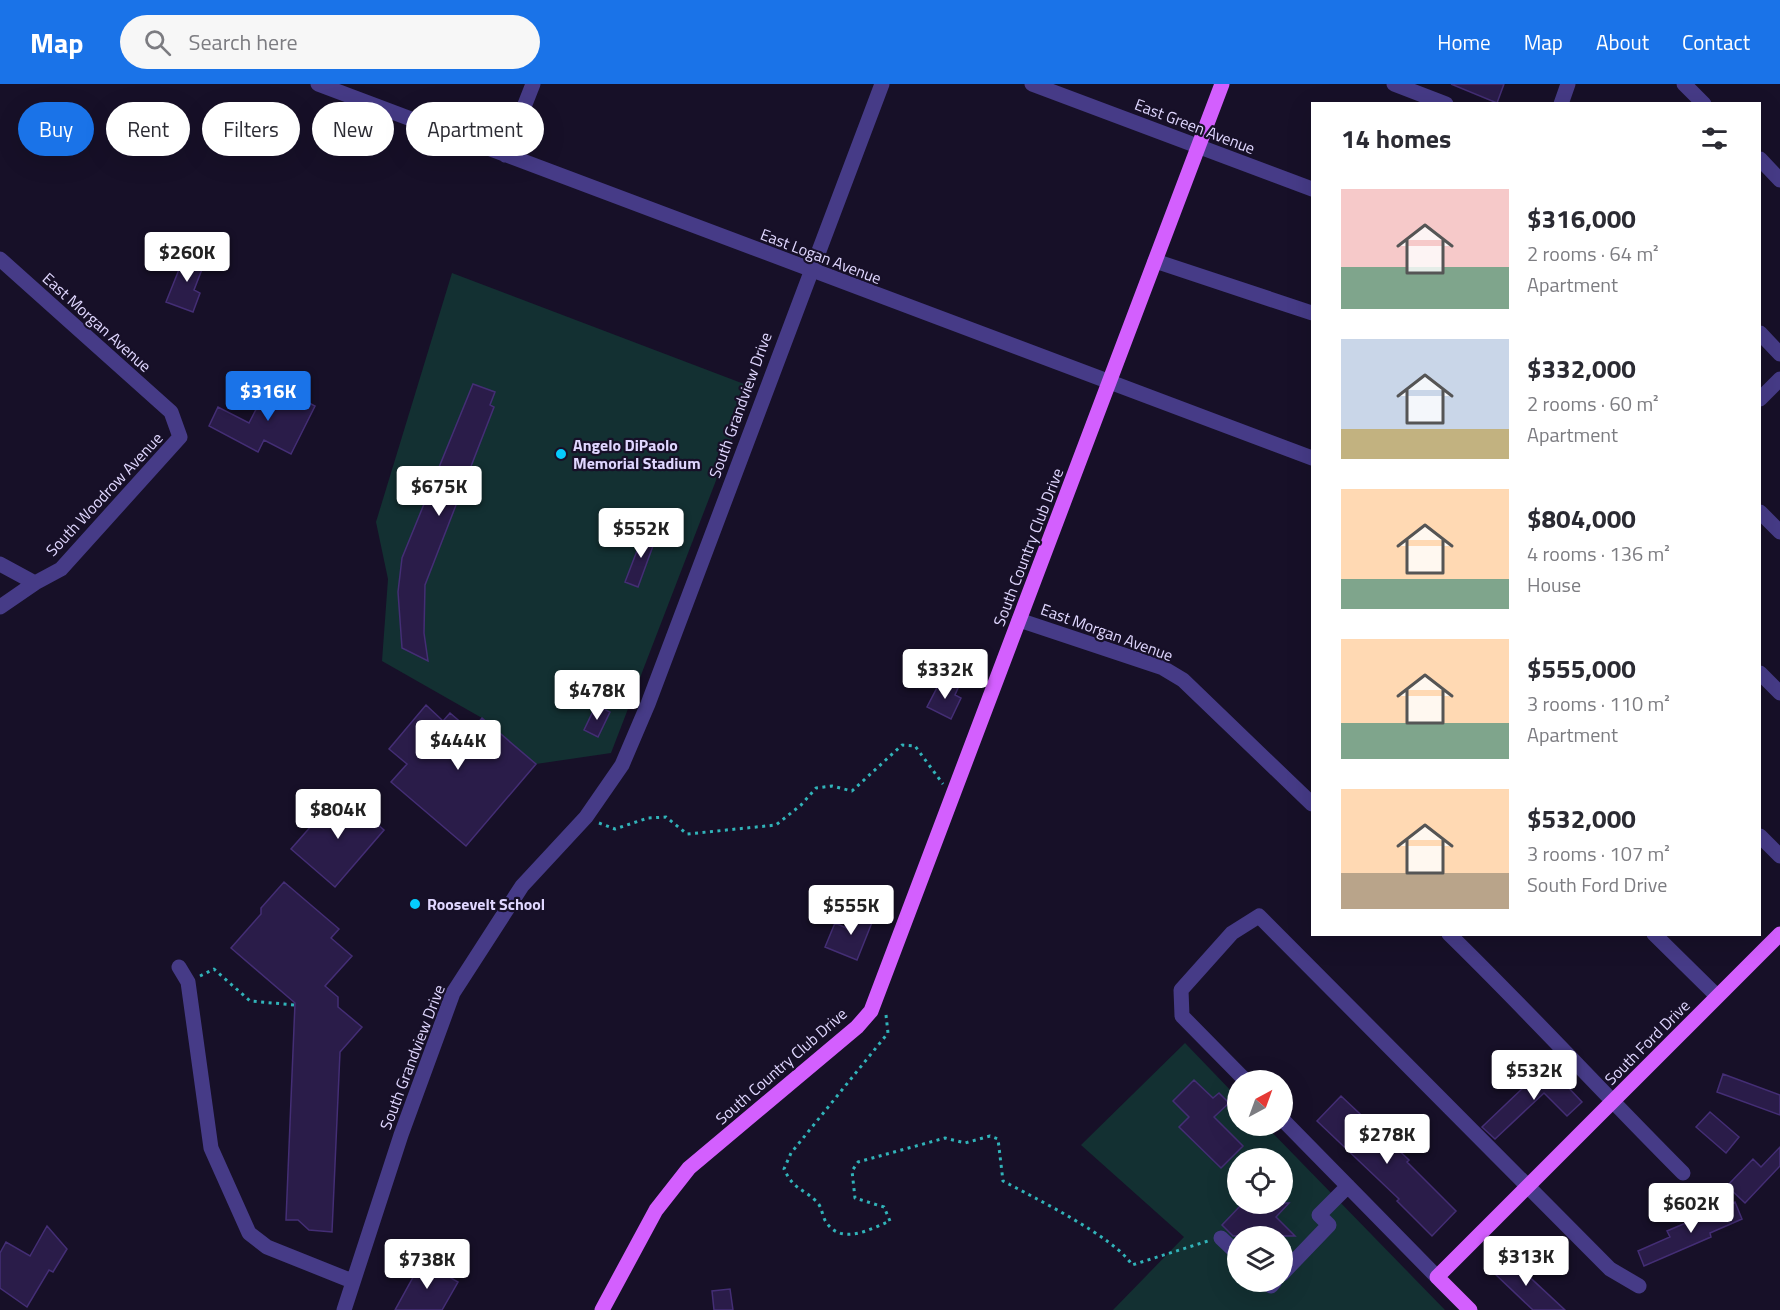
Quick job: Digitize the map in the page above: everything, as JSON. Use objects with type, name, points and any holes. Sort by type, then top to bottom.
[{"type":"main road","name":"South Country Club Drive","points":[[602,1310],[656,1210],[689,1168],[857,1027],[871,1011],[1222,84]]},
{"type":"main road","name":"South Ford Drive","points":[[1437,1277],[1780,934]]},
{"type":"main road","points":[[1437,1277],[1470,1310]]},
{"type":"street","name":"East Logan Avenue","points":[[318,84],[406,118]]},
{"type":"street","points":[[526,102],[533,84]]},
{"type":"street","name":"South Grandview Drive","points":[[344,1310],[401,1135],[453,993],[522,886],[586,817],[622,765],[648,704],[882,84]]},
{"type":"street","name":"East Green Avenue","points":[[1032,84],[1311,189]]},
{"type":"street","points":[[1394,84],[1441,102]]},
{"type":"street","points":[[1562,102],[1568,84]]},
{"type":"street","points":[[1684,84],[1702,102]]},
{"type":"street","name":"East Logan Avenue","points":[[507,156],[1109,384],[1311,458]]},
{"type":"street","points":[[1761,160],[1780,180]]},
{"type":"street","name":"East Morgan Avenue","points":[[0,259],[171,412]]},
{"type":"street","points":[[1155,261],[1311,313]]},
{"type":"street","points":[[1761,334],[1780,354]]},
{"type":"street","points":[[1761,398],[1780,379]]},
{"type":"street","name":"South Woodrow Avenue","points":[[0,607],[35,583],[61,569],[180,437],[171,412]]},
{"type":"street","points":[[1761,513],[1780,532]]},
{"type":"street","points":[[0,564],[35,583]]},
{"type":"street","name":"East Morgan Avenue","points":[[1019,620],[1163,668],[1183,680],[1311,803]]},
{"type":"street","points":[[1761,674],[1780,693]]},
{"type":"street","points":[[1761,837],[1780,856]]},
{"type":"street","points":[[1235,1070],[1182,1016],[1181,990],[1232,933],[1259,916],[1610,1269],[1640,1286]]},
{"type":"street","points":[[1451,936],[1527,1010],[1612,1102],[1683,1173]]},
{"type":"street","points":[[1656,936],[1717,996]]},
{"type":"street","points":[[179,967],[188,982],[211,1148],[249,1233],[267,1247],[352,1281]]},
{"type":"street","points":[[1293,1130],[1437,1277]]},
{"type":"street","points":[[1293,1263],[1329,1225],[1319,1215],[1348,1186]]},
{"type":"street","points":[[1221,1238],[1227,1244]]},
{"type":"path","points":[[586,817],[615,830],[648,818],[666,817],[687,834],[776,825],[801,805],[816,788],[832,786],[852,790],[902,745],[915,746],[921,751],[951,802]]},
{"type":"path","points":[[188,982],[214,969],[250,1001],[295,1005]]},
{"type":"path","points":[[886,1015],[888,1033],[791,1153],[784,1169],[791,1184],[818,1202],[826,1223],[839,1234],[856,1235],[890,1221],[884,1207],[855,1198],[852,1171],[858,1162],[945,1138],[965,1143],[990,1136],[998,1139],[1003,1180],[1075,1221],[1126,1255],[1132,1265],[1172,1250],[1221,1238]]},
{"type":"green space","name":"Angelo DiPaolo Memorial Stadium","points":[[452,273],[752,387],[611,753],[536,764],[482,718],[382,661],[388,579],[376,522]]},
{"type":"green space","points":[[1185,1043],[1227,1087],[1227,1136],[1276,1136],[1287,1148],[1227,1148],[1227,1214],[1293,1214],[1293,1154],[1445,1310],[1113,1310],[1184,1237],[1081,1145]]},
{"type":"building","points":[[1451,84],[1504,84],[1497,102]]},
{"type":"building","points":[[186,252],[206,259],[194,290],[200,293],[193,312],[166,302]]},
{"type":"building","points":[[473,384],[495,392],[490,405],[494,407],[425,585],[424,633],[428,661],[402,648],[398,592],[402,558]]},
{"type":"building","points":[[278,386],[315,406],[291,454],[264,440],[258,452],[209,426],[218,407],[249,423],[264,394],[272,398]]},
{"type":"building","points":[[645,530],[657,535],[638,587],[625,582]]},
{"type":"building","points":[[941,680],[958,688],[955,695],[961,698],[951,719],[927,707]]},
{"type":"building","points":[[426,705],[443,721],[450,713],[471,731],[482,718],[536,764],[466,846],[391,782],[407,764],[389,749]]},
{"type":"building","points":[[596,705],[610,712],[598,737],[584,730]]},
{"type":"building","points":[[341,792],[384,830],[335,887],[291,849]]},
{"type":"building","points":[[284,882],[339,929],[331,938],[352,956],[325,986],[338,997],[338,1007],[362,1027],[340,1052],[332,1232],[309,1230],[298,1220],[286,1220],[295,1003],[231,948],[261,914],[261,908]]},
{"type":"building","points":[[860,909],[875,915],[857,960],[825,947],[835,923],[851,930]]},
{"type":"building","points":[[1547,1065],[1582,1102],[1567,1116],[1544,1093],[1495,1139],[1482,1127]]},
{"type":"building","points":[[1723,1074],[1780,1095],[1780,1115],[1717,1092]]},
{"type":"building","points":[[1194,1080],[1213,1098],[1219,1093],[1227,1101],[1227,1105],[1214,1117],[1227,1130],[1227,1136],[1233,1136],[1243,1146],[1227,1148],[1227,1162],[1221,1168],[1179,1127],[1189,1117],[1173,1101]]},
{"type":"building","points":[[1341,1096],[1409,1160],[1407,1162],[1456,1211],[1432,1236],[1397,1201],[1399,1199],[1317,1121]]},
{"type":"building","points":[[1710,1112],[1739,1137],[1726,1153],[1696,1127]]},
{"type":"building","points":[[1780,1147],[1780,1166],[1745,1203],[1727,1186],[1753,1159],[1761,1167]]},
{"type":"building","points":[[1735,1202],[1742,1219],[1710,1233],[1711,1237],[1644,1266],[1638,1251],[1670,1237],[1667,1231]]},
{"type":"building","points":[[1232,1214],[1279,1214],[1276,1217],[1285,1226],[1227,1226],[1227,1230],[1222,1225]]},
{"type":"building","points":[[47,1226],[67,1249],[53,1272],[49,1270],[27,1307],[0,1288],[0,1253],[6,1242],[30,1256]]},
{"type":"building","points":[[1508,1257],[1565,1310],[1533,1310],[1494,1273]]},
{"type":"building","points":[[422,1261],[458,1282],[442,1310],[395,1310]]},
{"type":"building","points":[[730,1289],[733,1310],[714,1310],[712,1291]]},
{"type":"place","name":"Angelo DiPaolo Memorial Stadium","points":[[561,454]]},
{"type":"place","name":"Roosevelt School","points":[[415,904]]}]
